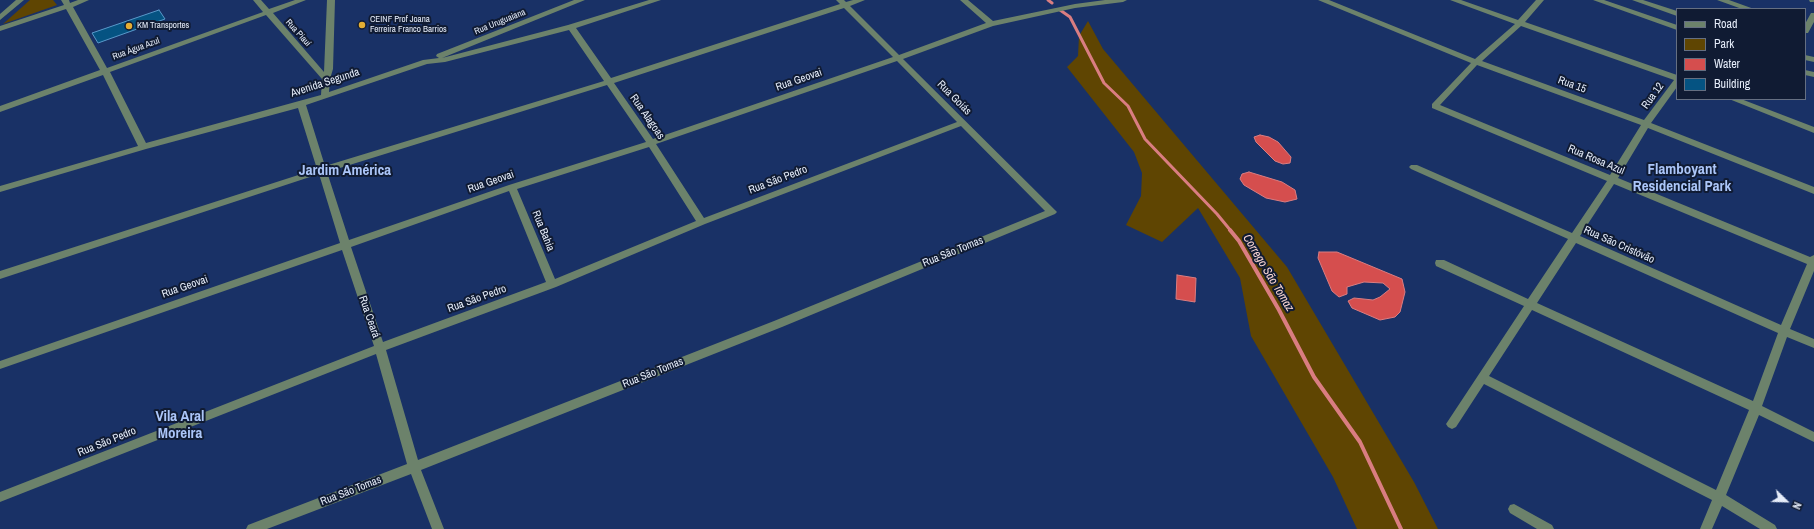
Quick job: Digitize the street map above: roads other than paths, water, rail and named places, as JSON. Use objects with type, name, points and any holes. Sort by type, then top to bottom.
[{"type":"street","points":[[0,18],[20,0]]},
{"type":"street","points":[[0,29],[67,3],[85,0]]},
{"type":"street","name":"Rua Piauí","points":[[257,0],[326,79]]},
{"type":"street","name":"Rua Água Azul","points":[[0,109],[302,0]]},
{"type":"street","points":[[325,96],[326,79],[329,69],[331,0]]},
{"type":"street","name":"Rua Uruguaiana","points":[[426,62],[581,0]]},
{"type":"street","name":"Avenida Segunda","points":[[0,189],[143,147],[301,104],[426,62],[445,60],[570,27],[657,0]]},
{"type":"street","points":[[0,275],[322,170],[608,82],[843,3],[861,0]]},
{"type":"street","points":[[964,0],[991,24]]},
{"type":"street","name":"Rua Geovai","points":[[0,365],[345,244],[512,187],[651,143],[898,58],[991,24],[1075,6],[1123,0]]},
{"type":"street","name":"Rua 15","points":[[1322,0],[1476,62],[1646,124],[1814,191]]},
{"type":"street","points":[[1454,0],[1676,79]]},
{"type":"street","points":[[1476,62],[1520,23],[1540,0]]},
{"type":"street","points":[[1597,0],[1676,28]]},
{"type":"street","points":[[1636,0],[1676,14]]},
{"type":"street","points":[[1721,0],[1747,8]]},
{"type":"street","points":[[67,3],[105,71],[143,147]]},
{"type":"street","name":"Rua Goiás","points":[[843,3],[1052,212]]},
{"type":"street","points":[[1806,28],[1814,15]]},
{"type":"street","name":"Rua Alagoas","points":[[570,27],[651,143],[702,222]]},
{"type":"street","name":"Rua Rosa Azul","points":[[1476,62],[1435,106],[1612,180],[1814,261]]},
{"type":"street","name":"Rua 12","points":[[1452,424],[1612,180],[1646,124],[1676,80]]},
{"type":"street","points":[[1736,100],[1814,130]]},
{"type":"street","name":"Rua Ceará","points":[[301,104],[345,244],[380,348],[414,467],[438,529]]},
{"type":"street","name":"Rua São Pedro","points":[[0,497],[380,348],[552,284],[702,222],[962,123]]},
{"type":"street","name":"Rua São Cristóvão","points":[[1414,167],[1814,344]]},
{"type":"street","name":"Rua Bahia","points":[[512,187],[552,284]]},
{"type":"street","name":"Rua São Tomas","points":[[252,529],[770,327],[1052,212]]},
{"type":"street","points":[[1706,529],[1756,408],[1784,330],[1814,261]]},
{"type":"street","points":[[1440,263],[1756,408],[1814,438]]},
{"type":"street","points":[[1482,378],[1720,498],[1771,529]]},
{"type":"street","points":[[1514,509],[1548,529]]},
{"type":"water","points":[[1260,135],[1269,137],[1278,142],[1291,157],[1290,163],[1283,164],[1275,161],[1256,142],[1254,137]]},
{"type":"water","points":[[1249,172],[1282,182],[1295,190],[1297,199],[1285,202],[1266,198],[1244,185],[1240,179],[1242,174]]},
{"type":"water","points":[[1319,252],[1337,252],[1402,279],[1405,292],[1400,312],[1395,317],[1380,320],[1352,308],[1348,301],[1354,298],[1373,300],[1380,297],[1390,289],[1383,283],[1364,282],[1347,287],[1347,294],[1339,297],[1332,291],[1318,258]]},
{"type":"water","points":[[1177,275],[1196,278],[1195,302],[1176,299]]},
{"type":"waterway","name":"Corrego São Tomaz","points":[[1048,0],[1052,3]]},
{"type":"waterway","name":"Corrego São Tomaz","points":[[1060,10],[1070,17],[1104,83],[1128,106],[1145,139],[1217,214],[1231,231]]},
{"type":"waterway","name":"Corrego São Tomaz","points":[[1230,230],[1239,241],[1279,310],[1314,377],[1360,442],[1401,529]]},
{"type":"place","name":"CEINF Prof Joana Ferreira Franco Barrios","points":[[362,25]]},
{"type":"place","name":"KM Transportes","points":[[129,26]]},
{"type":"district","name":"Jardim América","points":[[345,171]]},
{"type":"district","name":"Flamboyant Residencial Park","points":[[1682,178]]},
{"type":"district","name":"Vila Aral Moreira","points":[[180,426]]}]
